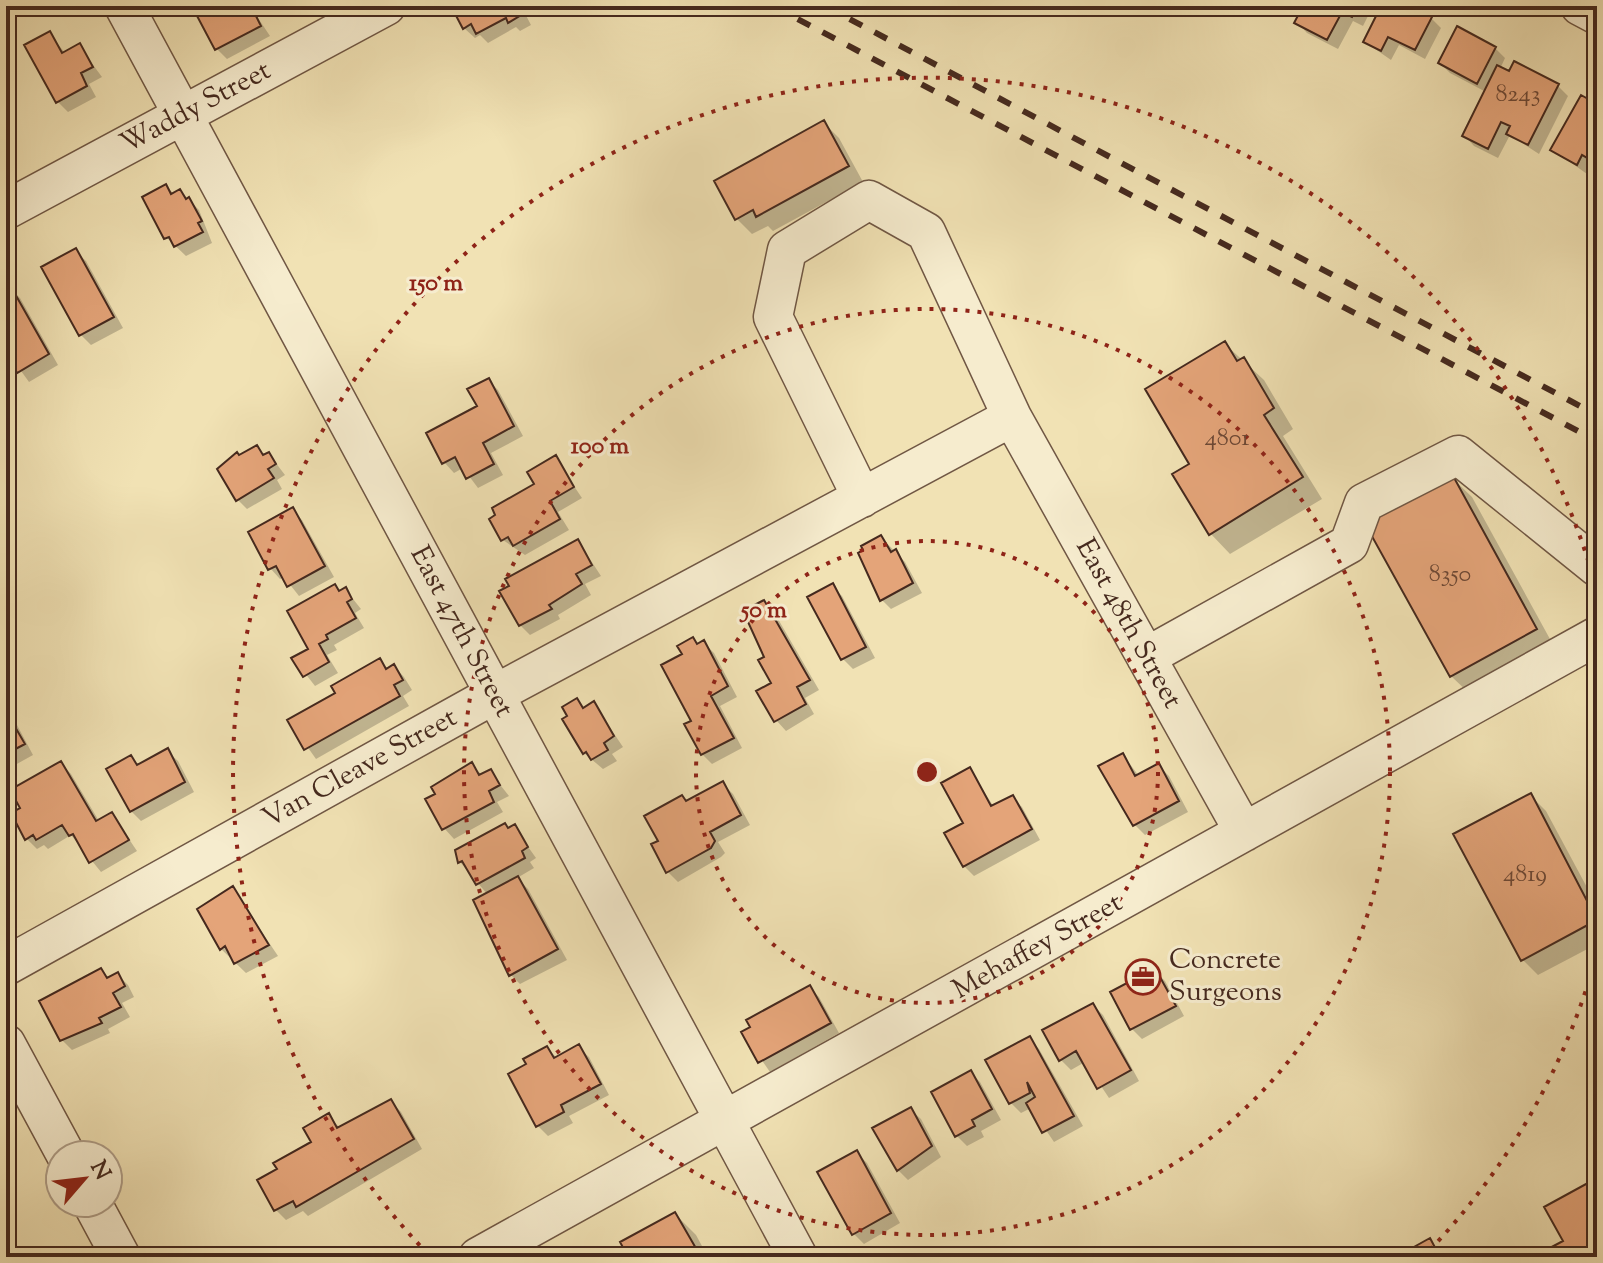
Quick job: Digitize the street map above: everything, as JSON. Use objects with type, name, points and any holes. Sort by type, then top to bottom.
[{"type":"street","name":"East 47th Street","points":[[124,6],[798,1257]]},
{"type":"street","name":"Waddy Street","points":[[6,210],[386,6]]},
{"type":"street","points":[[1580,6],[1597,15]]},
{"type":"street","name":"East 48th Street","points":[[862,498],[773,317],[787,250],[869,200],[926,232],[1012,417],[1244,832]]},
{"type":"street","name":"Van Cleave Street","points":[[6,966],[495,694],[1012,417]]},
{"type":"street","points":[[1146,657],[1349,544],[1364,503],[1458,455],[1597,567]]},
{"type":"street","name":"Mehaffey Street","points":[[478,1257],[1597,636]]},
{"type":"street","points":[[6,1044],[57,1139]]},
{"type":"street","points":[[101,1219],[121,1257]]},
{"type":"building","points":[[206,6],[251,6],[261,26],[215,50],[196,14],[207,9]]},
{"type":"building","points":[[451,6],[518,6],[523,14],[508,23],[506,18],[476,34],[471,24],[463,29]]},
{"type":"building","points":[[1303,6],[1358,6],[1352,17],[1342,12],[1327,40],[1294,23]]},
{"type":"building","points":[[1381,6],[1411,6],[1432,17],[1415,50],[1388,37],[1381,51],[1363,42]]},
{"type":"building","points":[[1457,26],[1496,47],[1477,84],[1438,63]]},
{"type":"building","points":[[50,31],[62,53],[80,43],[93,67],[81,73],[87,86],[56,103],[24,45]]},
{"type":"building","points":[[1514,61],[1559,84],[1528,145],[1506,134],[1510,126],[1501,122],[1488,149],[1462,136],[1497,65],[1509,71]]},
{"type":"building","points":[[1581,95],[1597,104],[1597,156],[1594,162],[1582,155],[1577,165],[1550,150]]},
{"type":"building","points":[[824,120],[849,166],[756,217],[753,210],[735,220],[714,181]]},
{"type":"building","points":[[166,184],[171,194],[180,189],[186,199],[189,197],[202,221],[198,223],[203,232],[174,247],[169,237],[164,239],[142,197]]},
{"type":"building","points":[[76,248],[114,317],[79,336],[41,267]]},
{"type":"building","points":[[10,285],[49,354],[17,373],[6,354],[6,287]]},
{"type":"building","points":[[1225,341],[1237,361],[1244,357],[1274,408],[1264,415],[1303,477],[1209,535],[1172,474],[1189,464],[1145,389]]},
{"type":"building","points":[[489,378],[514,426],[483,443],[494,464],[466,479],[455,457],[442,464],[426,433],[477,406],[467,389]]},
{"type":"building","points":[[257,445],[263,455],[269,452],[276,464],[268,469],[274,478],[236,501],[217,469],[237,452],[239,455]]},
{"type":"building","points":[[556,455],[574,487],[550,501],[560,519],[513,546],[508,537],[501,541],[489,519],[495,515],[492,508],[534,484],[527,472]]},
{"type":"building","points":[[1452,474],[1537,629],[1450,677],[1364,522]]},
{"type":"building","points":[[293,507],[325,566],[287,587],[276,566],[268,570],[248,532]]},
{"type":"building","points":[[881,535],[891,552],[896,549],[913,583],[880,601],[858,553],[863,550],[861,546]]},
{"type":"building","points":[[578,539],[592,565],[576,574],[582,584],[549,605],[552,609],[519,626],[499,591],[509,586],[505,579]]},
{"type":"building","points":[[833,583],[866,647],[841,660],[807,597]]},
{"type":"building","points":[[335,584],[339,591],[346,587],[352,599],[347,602],[356,618],[326,635],[328,639],[319,644],[329,662],[303,677],[291,658],[308,649],[287,611]]},
{"type":"building","points":[[764,600],[810,680],[797,687],[806,704],[774,722],[756,691],[771,683],[758,660],[764,657],[743,611]]},
{"type":"building","points":[[693,637],[697,644],[704,640],[728,686],[711,696],[734,738],[701,755],[684,724],[691,721],[661,665],[682,654],[677,646]]},
{"type":"building","points":[[380,658],[386,669],[394,664],[403,680],[394,685],[400,696],[304,750],[287,720],[335,693],[331,686]]},
{"type":"building","points":[[577,698],[583,708],[594,701],[614,736],[604,743],[608,750],[591,760],[586,752],[583,754],[562,719],[567,716],[562,707]]},
{"type":"building","points":[[6,713],[25,744],[6,754]]},
{"type":"building","points":[[168,748],[185,782],[130,812],[106,769],[131,755],[137,765]]},
{"type":"building","points":[[1123,753],[1135,776],[1159,763],[1179,801],[1133,826],[1098,766]]},
{"type":"building","points":[[61,761],[96,821],[112,812],[129,840],[89,863],[73,834],[69,836],[62,825],[36,840],[33,835],[25,840],[11,813],[20,808],[10,790]]},
{"type":"building","points":[[472,762],[479,775],[491,769],[500,785],[489,791],[494,802],[442,830],[425,799],[435,794],[431,787]]},
{"type":"building","points":[[970,767],[991,806],[1013,795],[1032,829],[963,867],[944,833],[963,823],[941,783]]},
{"type":"building","points":[[723,781],[741,815],[710,832],[715,841],[711,848],[666,873],[651,844],[658,841],[644,816],[682,795],[686,801]]},
{"type":"building","points":[[1531,793],[1597,920],[1521,961],[1453,834]]},
{"type":"building","points":[[505,823],[508,828],[515,824],[528,847],[522,851],[525,858],[476,885],[462,861],[458,863],[455,850]]},
{"type":"building","points":[[518,876],[558,949],[509,976],[473,900]]},
{"type":"building","points":[[233,886],[269,945],[234,964],[225,946],[220,950],[197,909]]},
{"type":"building","points":[[101,968],[107,978],[118,972],[125,986],[113,993],[121,1007],[99,1018],[102,1023],[60,1041],[39,1001]]},
{"type":"building","points":[[1155,968],[1176,1006],[1130,1030],[1110,992]]},
{"type":"building","points":[[810,985],[831,1023],[758,1063],[741,1032],[750,1027],[746,1020]]},
{"type":"building","points":[[1093,1003],[1131,1070],[1097,1089],[1076,1051],[1059,1061],[1042,1030]]},
{"type":"building","points":[[1030,1036],[1074,1116],[1042,1133],[1026,1103],[1035,1097],[1027,1082],[1030,1093],[1009,1104],[985,1060]]},
{"type":"building","points":[[579,1044],[601,1084],[561,1105],[564,1112],[536,1127],[508,1074],[526,1064],[523,1059],[547,1046],[554,1058]]},
{"type":"building","points":[[971,1070],[992,1109],[972,1120],[975,1126],[955,1137],[931,1092]]},
{"type":"building","points":[[391,1099],[414,1139],[296,1207],[293,1201],[274,1211],[257,1180],[277,1169],[273,1163],[311,1142],[303,1128],[329,1113],[337,1128]]},
{"type":"building","points":[[911,1107],[932,1146],[897,1171],[872,1128]]},
{"type":"building","points":[[857,1150],[891,1213],[852,1235],[817,1172]]},
{"type":"building","points":[[1597,1178],[1597,1257],[1550,1257],[1546,1250],[1563,1241],[1544,1207]]},
{"type":"building","points":[[675,1212],[701,1257],[628,1257],[620,1242]]},
{"type":"building","points":[[1430,1238],[1440,1257],[1396,1257]]},
{"type":"railway","points":[[773,6],[1597,441]]},
{"type":"railway","points":[[825,6],[1597,415]]},
{"type":"place","name":"Concrete Surgeons","points":[[1143,977]]}]
